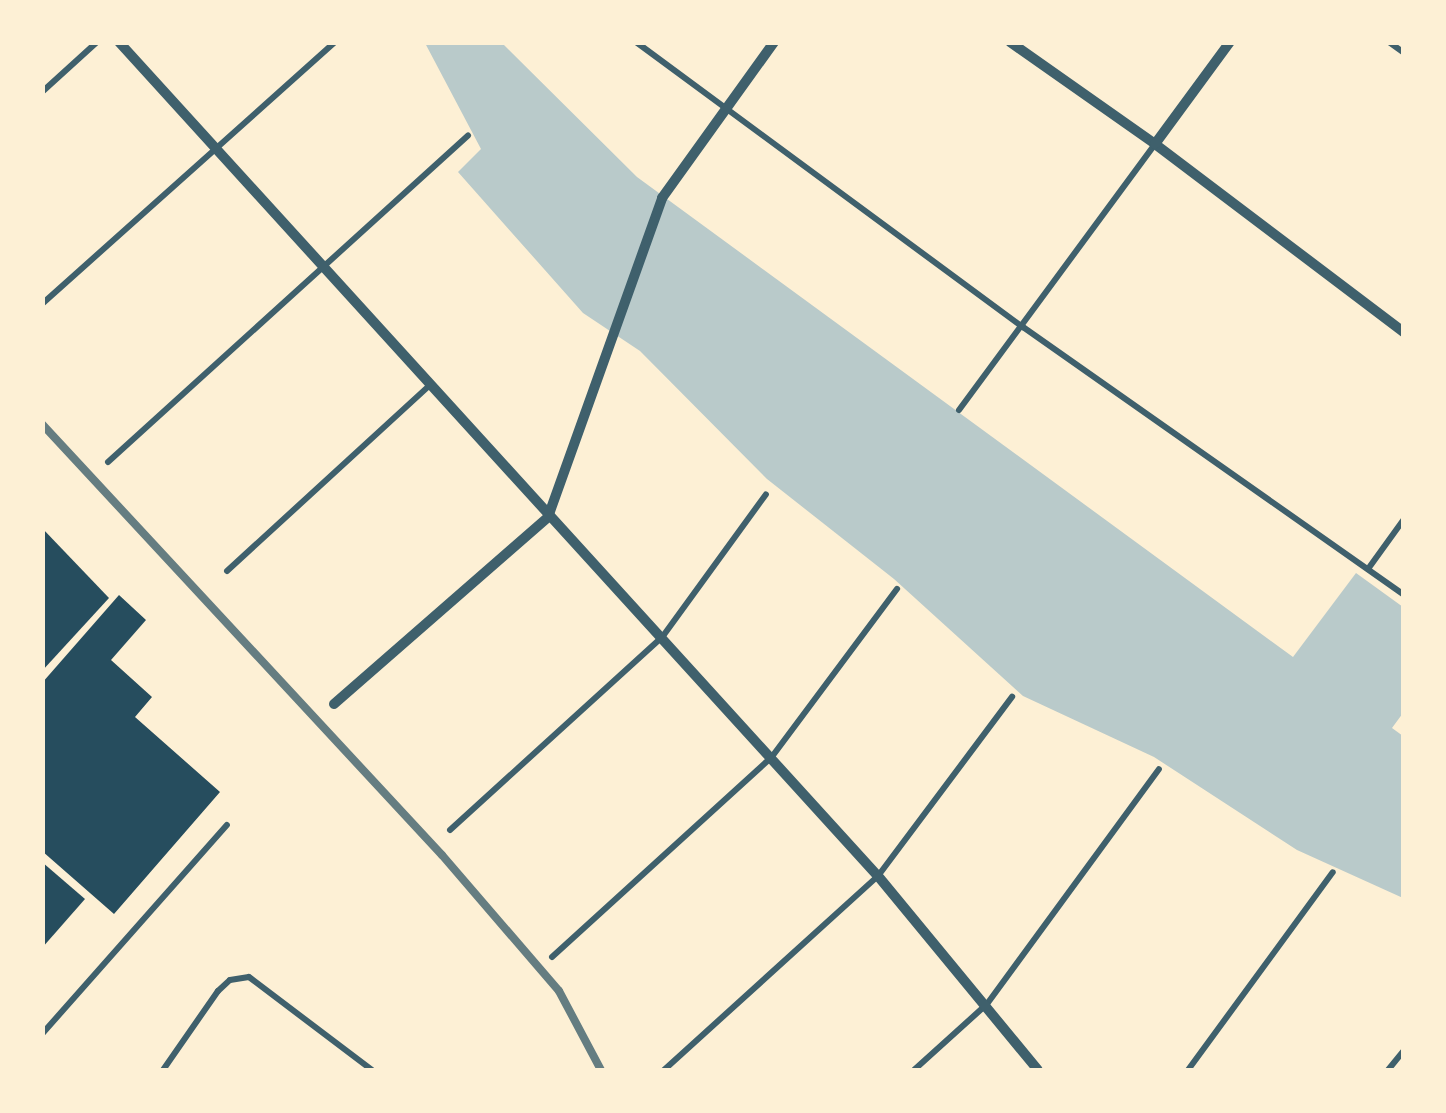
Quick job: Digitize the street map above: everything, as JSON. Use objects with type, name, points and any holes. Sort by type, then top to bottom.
[{"type":"street","points":[[119,42],[878,876],[1038,1070]]},
{"type":"street","points":[[334,704],[548,516],[662,198],[774,42]]},
{"type":"street","points":[[1010,42],[1155,144],[1404,332]]},
{"type":"street","points":[[1155,144],[1230,42]]},
{"type":"lane","points":[[42,92],[97,42]]},
{"type":"lane","points":[[42,304],[334,42]]},
{"type":"lane","points":[[636,42],[1023,326],[1404,595]]},
{"type":"lane","points":[[1388,42],[1404,54]]},
{"type":"lane","points":[[108,462],[468,136]]},
{"type":"lane","points":[[959,410],[1155,144]]},
{"type":"lane","points":[[227,571],[429,386]]},
{"type":"lane","points":[[450,830],[663,636],[766,494]]},
{"type":"lane","points":[[1368,569],[1404,520]]},
{"type":"lane","points":[[552,957],[771,758],[896,589]]},
{"type":"lane","points":[[664,1070],[878,876],[1012,698]]},
{"type":"lane","points":[[914,1070],[987,1004],[1159,769]]},
{"type":"lane","points":[[42,1034],[228,826]]},
{"type":"lane","points":[[1188,1070],[1333,872]]},
{"type":"lane","points":[[163,1070],[218,991],[230,980],[249,977],[372,1070]]},
{"type":"lane","points":[[1388,1070],[1404,1050]]},
{"type":"shaded area","points":[[425,43],[502,43],[637,177],[1293,657],[1356,573],[1403,607],[1403,713],[1392,728],[1403,736],[1403,898],[1297,850],[1154,757],[1023,696],[894,579],[767,479],[640,351],[583,313],[458,172],[481,149]]},
{"type":"building","points":[[42,528],[109,598],[42,671]]},
{"type":"building","points":[[119,595],[146,620],[111,660],[152,697],[135,717],[220,792],[114,914],[42,851],[42,683]]},
{"type":"building","points":[[42,862],[85,899],[42,948]]},
{"type":"railway","points":[[42,424],[442,855],[559,991],[601,1070]]}]
